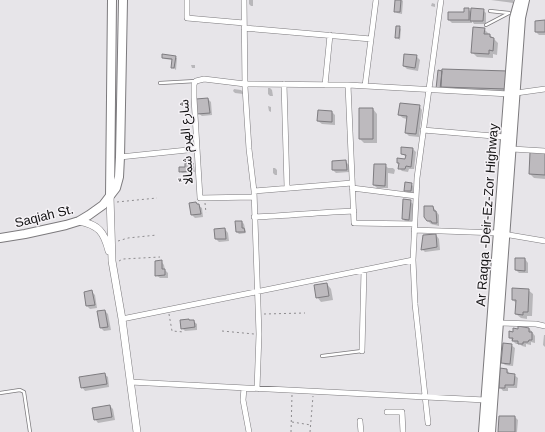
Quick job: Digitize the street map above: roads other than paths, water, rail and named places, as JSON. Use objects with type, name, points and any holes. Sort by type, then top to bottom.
[{"type":"main road","points":[[112,0],[110,199],[112,262]]},
{"type":"main road","points":[[110,199],[116,188],[119,177],[123,0]]},
{"type":"main road","name":"Ar Raqqa -Deir-Ez-Zor Highway","points":[[483,432],[502,234],[512,149],[512,13],[518,0]]},
{"type":"main road","name":"Ar Raqqa -Deir-Ez-Zor Highway","points":[[490,432],[499,323],[505,137],[512,94],[521,18],[525,0]]},
{"type":"main road","name":"Saqiah St.","points":[[0,238],[25,234],[79,221],[110,199]]},
{"type":"main road","points":[[79,221],[96,226],[106,240],[112,262],[122,319],[137,432]]},
{"type":"street","points":[[187,0],[187,18],[371,39]]},
{"type":"street","points":[[244,0],[245,84],[249,149],[254,194],[256,292],[259,334],[256,389]]},
{"type":"street","points":[[365,86],[376,0]]},
{"type":"street","points":[[428,423],[424,397],[413,260],[417,178],[441,0]]},
{"type":"street","points":[[325,85],[330,35]]},
{"type":"street","name":"شارع الهرم شمالًا","points":[[416,196],[352,185],[287,187],[254,194],[200,198],[194,84],[196,81],[204,79],[245,84],[348,85],[512,94],[545,89]]},
{"type":"street","points":[[284,84],[287,187]]},
{"type":"street","points":[[348,85],[354,223],[502,234],[545,241]]},
{"type":"street","points":[[423,130],[505,137]]},
{"type":"street","points":[[120,157],[197,149]]},
{"type":"street","points":[[512,149],[545,151]]},
{"type":"street","points":[[254,217],[290,216],[315,212],[354,211]]},
{"type":"street","points":[[122,319],[413,260]]},
{"type":"street","points":[[362,351],[364,270]]},
{"type":"street","points":[[499,323],[536,324],[545,326]]},
{"type":"street","points":[[130,382],[485,400]]},
{"type":"street","points":[[244,388],[243,400],[249,432]]},
{"type":"street","points":[[387,412],[402,412],[403,432]]},
{"type":"street","points":[[360,421],[360,432]]},
{"type":"lane","points":[[490,11],[512,13]]},
{"type":"lane","points":[[486,26],[512,13]]},
{"type":"lane","points":[[160,83],[196,81]]},
{"type":"lane","points":[[322,356],[362,351]]},
{"type":"lane","points":[[0,393],[20,390],[24,392],[30,432]]}]
